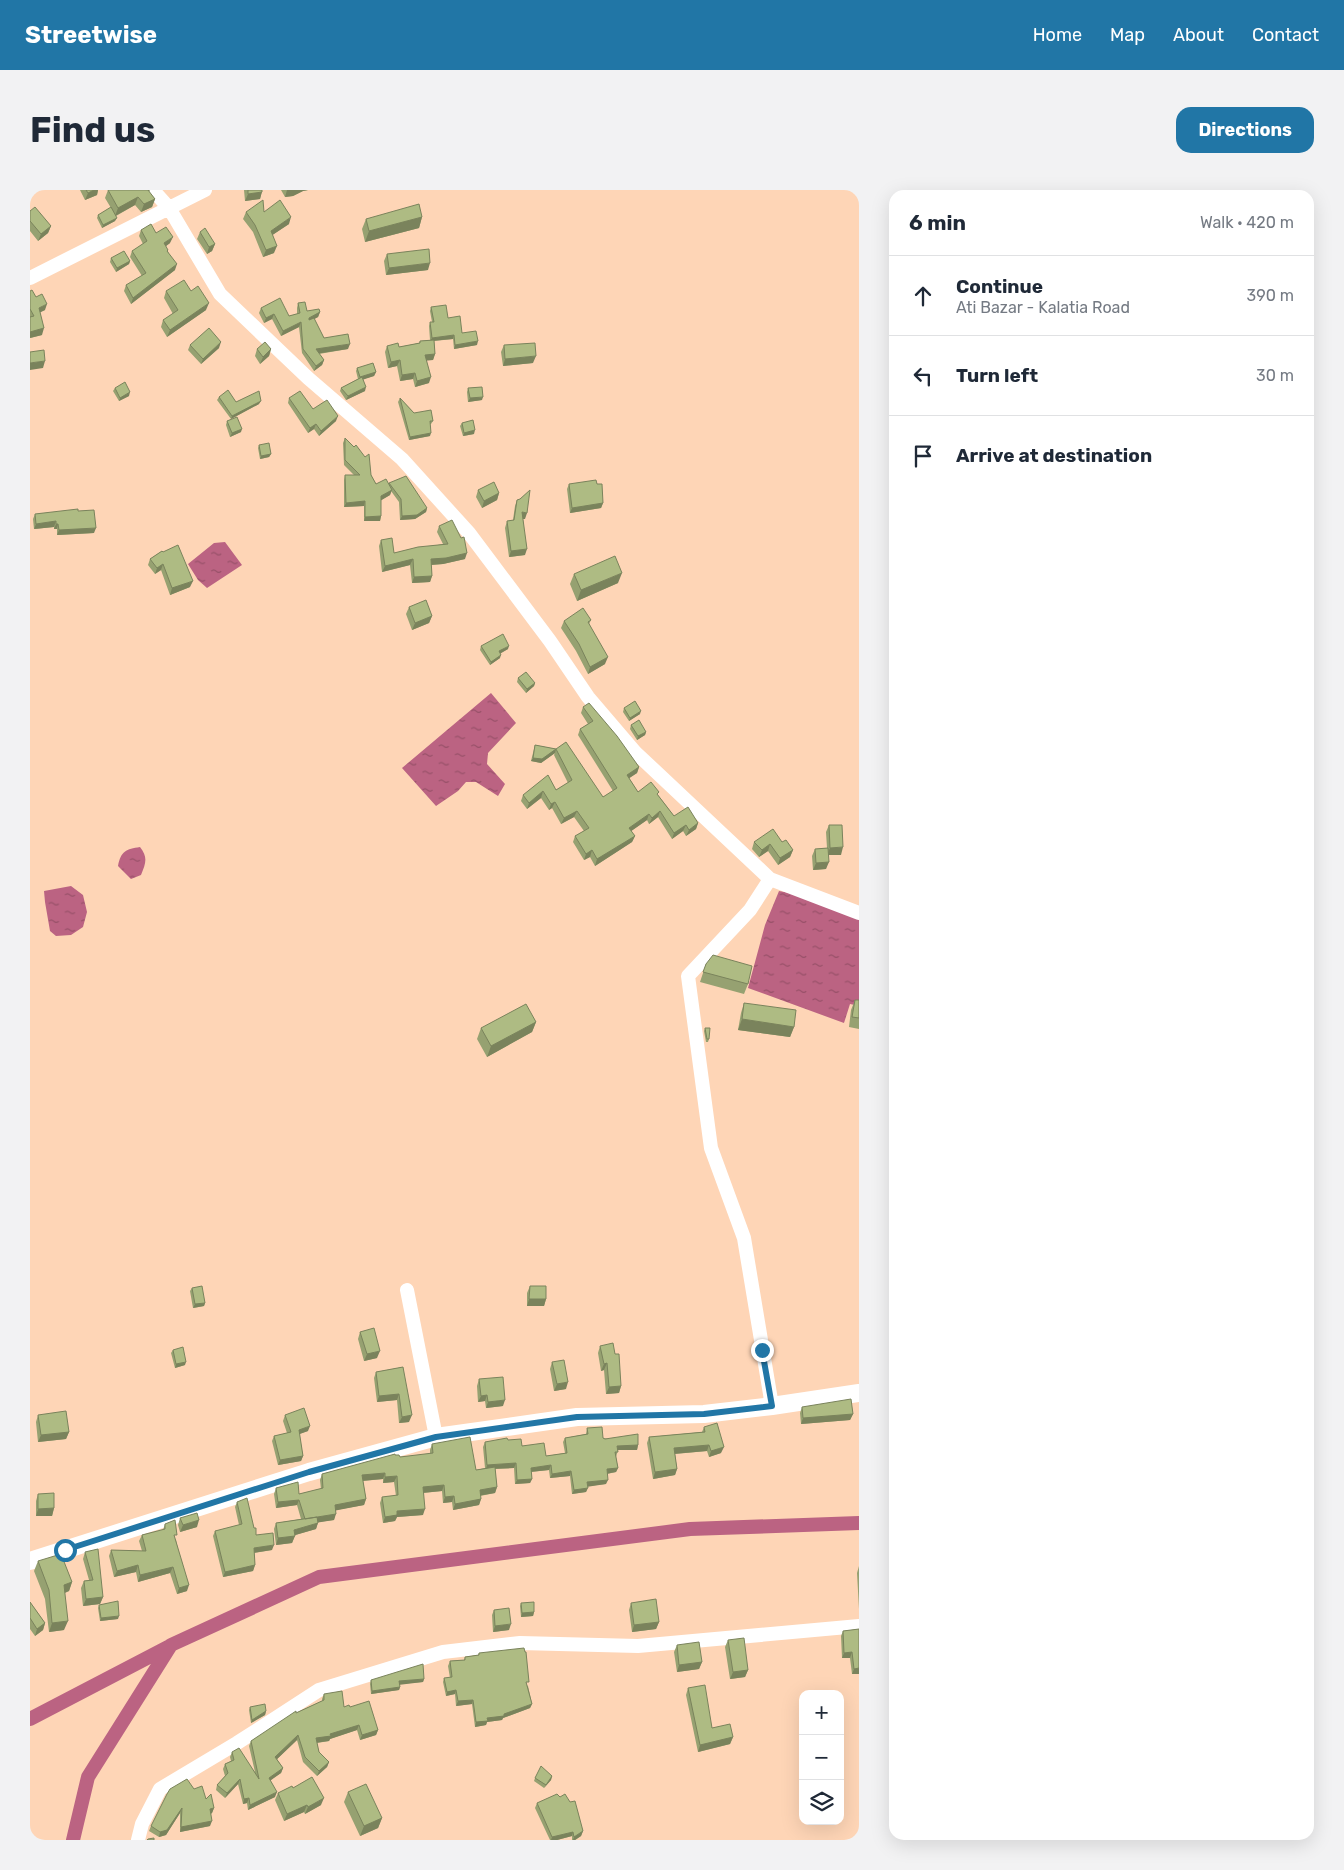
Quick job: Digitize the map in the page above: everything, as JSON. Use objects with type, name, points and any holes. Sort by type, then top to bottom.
[{"type":"main road","points":[[30,1561],[309,1472],[436,1437],[577,1417],[704,1414],[859,1393]]},
{"type":"street","points":[[153,190],[169,208],[220,294],[308,378],[402,459],[469,533],[550,641],[588,697],[635,752],[770,879],[859,913]]},
{"type":"street","points":[[30,278],[205,190]]},
{"type":"street","points":[[770,879],[750,910],[688,976],[711,1148],[744,1238],[772,1406]]},
{"type":"street","points":[[407,1290],[436,1437]]},
{"type":"street","points":[[138,1840],[142,1824],[160,1789],[237,1743],[319,1690],[443,1652],[520,1643],[638,1646],[859,1626]]},
{"type":"water","points":[[225,542],[242,565],[207,588],[198,580],[188,564],[214,543]]},
{"type":"water","points":[[491,693],[516,723],[488,753],[487,764],[505,784],[498,796],[476,782],[466,782],[458,791],[436,806],[402,768]]},
{"type":"water","points":[[140,847],[145,857],[144,867],[141,875],[131,879],[118,866],[119,861],[125,852]]},
{"type":"water","points":[[71,886],[83,895],[87,912],[83,927],[71,935],[56,936],[50,931],[44,891]]},
{"type":"water","points":[[779,891],[820,902],[859,920],[859,1006],[850,1004],[844,1023],[748,988],[765,925]]},
{"type":"building","points":[[108,190],[148,190],[155,199],[144,204],[138,197],[118,208]]},
{"type":"building","points":[[248,190],[262,190],[262,192],[248,194]]},
{"type":"building","points":[[263,200],[264,212],[280,200],[291,217],[271,231],[277,246],[266,250],[255,225],[246,212]]},
{"type":"building","points":[[419,204],[422,217],[369,231],[366,219]]},
{"type":"building","points":[[35,207],[51,226],[41,234],[30,221],[30,211]]},
{"type":"building","points":[[111,207],[117,218],[103,225],[98,215]]},
{"type":"building","points":[[151,224],[156,233],[166,227],[173,237],[164,243],[167,251],[177,264],[133,298],[126,285],[146,273],[132,251],[147,241],[141,230]]},
{"type":"building","points":[[205,228],[215,244],[209,247],[200,232]]},
{"type":"building","points":[[429,249],[430,263],[389,268],[387,254]]},
{"type":"building","points":[[124,251],[130,261],[117,268],[111,258]]},
{"type":"building","points":[[184,280],[191,291],[198,286],[209,303],[170,330],[163,320],[178,310],[166,291]]},
{"type":"building","points":[[32,290],[36,297],[42,294],[47,304],[39,308],[44,328],[30,332],[30,317],[34,316],[30,309],[30,291]]},
{"type":"building","points":[[280,298],[289,316],[300,313],[298,303],[305,302],[307,311],[319,309],[320,312],[309,318],[309,320],[314,318],[324,338],[348,334],[350,344],[316,349],[324,360],[316,366],[303,349],[301,322],[283,331],[274,314],[266,318],[261,308]]},
{"type":"building","points":[[446,305],[448,318],[460,316],[462,333],[476,331],[478,341],[455,345],[454,335],[432,338],[430,322],[434,322],[431,307]]},
{"type":"building","points":[[209,328],[221,342],[203,359],[190,345]]},
{"type":"building","points":[[434,340],[435,354],[425,355],[431,377],[417,381],[415,373],[402,375],[400,360],[391,362],[387,346],[398,343],[399,347],[420,343],[420,341]]},
{"type":"building","points":[[265,342],[271,349],[263,357],[257,349]]},
{"type":"building","points":[[535,343],[536,356],[505,359],[504,345]]},
{"type":"building","points":[[44,350],[45,361],[30,363],[30,352]]},
{"type":"building","points":[[373,363],[376,372],[360,377],[357,368]]},
{"type":"building","points":[[362,377],[366,387],[348,396],[341,388]]},
{"type":"building","points":[[125,382],[130,392],[120,398],[115,388]]},
{"type":"building","points":[[482,387],[483,397],[470,398],[468,388]]},
{"type":"building","points":[[228,390],[236,402],[259,391],[261,401],[232,416],[219,397]]},
{"type":"building","points":[[300,391],[313,409],[327,400],[338,416],[321,431],[316,424],[310,428],[289,398]]},
{"type":"building","points":[[400,398],[414,413],[431,410],[433,421],[430,421],[431,433],[410,437]]},
{"type":"building","points":[[237,417],[242,429],[232,433],[227,421]]},
{"type":"building","points":[[473,420],[475,430],[464,433],[462,423]]},
{"type":"building","points":[[345,438],[354,447],[356,445],[365,457],[369,454],[371,475],[376,484],[386,479],[392,490],[381,496],[381,516],[365,517],[365,501],[346,503],[345,475],[360,475],[345,460]]},
{"type":"building","points":[[269,443],[271,454],[261,456],[259,445]]},
{"type":"building","points":[[406,476],[427,508],[417,515],[402,516],[401,499],[389,483]]},
{"type":"building","points":[[596,480],[597,484],[602,484],[603,503],[572,508],[569,484]]},
{"type":"building","points":[[494,482],[499,493],[484,501],[478,490]]},
{"type":"building","points":[[530,490],[527,513],[522,512],[527,549],[511,551],[507,521],[514,520],[517,500]]},
{"type":"building","points":[[78,509],[78,511],[94,510],[96,528],[59,530],[56,521],[36,524],[35,514]]},
{"type":"building","points":[[452,520],[461,538],[464,537],[467,553],[431,559],[432,576],[414,577],[413,559],[385,566],[381,540],[392,538],[394,553],[418,547],[448,544],[439,526]]},
{"type":"building","points":[[178,545],[193,581],[172,588],[163,564],[157,568],[150,559],[162,551]]},
{"type":"building","points":[[615,556],[622,573],[581,590],[574,574]]},
{"type":"building","points":[[426,600],[432,616],[415,623],[409,607]]},
{"type":"building","points":[[583,608],[591,620],[588,622],[608,657],[590,667],[579,644],[564,621]]},
{"type":"building","points":[[503,634],[509,646],[499,651],[501,655],[491,662],[481,646]]},
{"type":"building","points":[[526,672],[535,683],[527,689],[518,678]]},
{"type":"building","points":[[635,701],[641,711],[630,718],[624,708]]},
{"type":"building","points":[[589,703],[617,736],[639,767],[627,775],[638,792],[651,782],[659,792],[657,794],[674,816],[688,807],[698,823],[689,830],[686,825],[674,833],[660,811],[652,818],[649,814],[629,828],[635,836],[597,859],[592,850],[586,854],[575,836],[589,828],[577,811],[564,818],[555,802],[551,804],[543,791],[529,803],[523,795],[548,775],[556,790],[572,780],[556,749],[566,742],[603,797],[617,788],[580,729],[593,721],[583,707]]},
{"type":"building","points":[[639,720],[646,732],[638,736],[631,725]]},
{"type":"building","points":[[535,745],[556,749],[542,759],[533,758]]},
{"type":"building","points":[[829,825],[842,825],[843,847],[830,848]]},
{"type":"building","points":[[773,829],[782,842],[786,840],[793,850],[780,858],[770,844],[762,850],[754,842]]},
{"type":"building","points":[[828,848],[829,862],[816,863],[815,849]]},
{"type":"building","points":[[713,955],[752,966],[748,984],[703,972]]},
{"type":"building","points":[[855,1000],[859,1000],[859,1018],[852,1017]]},
{"type":"building","points":[[744,1003],[796,1010],[794,1027],[742,1019]]},
{"type":"building","points":[[526,1004],[536,1022],[491,1046],[481,1028]]},
{"type":"building","points":[[705,1028],[710,1028],[709,1039],[707,1039]]},
{"type":"building","points":[[202,1286],[205,1303],[195,1304],[192,1288]]},
{"type":"building","points":[[530,1286],[546,1286],[546,1299],[529,1299]]},
{"type":"building","points":[[374,1328],[380,1351],[367,1354],[360,1332]]},
{"type":"building","points":[[613,1343],[615,1354],[619,1354],[621,1386],[609,1387],[607,1363],[604,1364],[600,1346]]},
{"type":"building","points":[[183,1347],[186,1362],[176,1364],[173,1350]]},
{"type":"building","points":[[564,1360],[568,1382],[557,1384],[552,1362]]},
{"type":"building","points":[[403,1367],[412,1415],[402,1417],[399,1394],[379,1396],[376,1372]]},
{"type":"building","points":[[503,1377],[505,1400],[488,1402],[487,1395],[481,1396],[479,1379]]},
{"type":"building","points":[[851,1399],[853,1414],[803,1418],[802,1407]]},
{"type":"building","points":[[304,1408],[310,1426],[299,1430],[303,1456],[280,1460],[274,1436],[291,1432],[285,1415]]},
{"type":"building","points":[[66,1411],[69,1432],[41,1435],[38,1415]]},
{"type":"building","points":[[717,1423],[724,1447],[711,1451],[709,1445],[674,1448],[677,1469],[655,1472],[649,1437],[705,1432],[704,1427]]},
{"type":"building","points":[[602,1427],[603,1438],[605,1439],[638,1434],[638,1445],[617,1446],[618,1452],[615,1452],[618,1468],[607,1469],[608,1480],[587,1482],[588,1488],[574,1490],[571,1471],[552,1474],[551,1465],[531,1468],[532,1479],[517,1480],[516,1463],[487,1465],[485,1442],[507,1438],[508,1440],[521,1439],[522,1446],[544,1443],[546,1456],[567,1453],[565,1438],[588,1434],[587,1428]]},
{"type":"building","points":[[470,1437],[476,1470],[495,1467],[497,1487],[480,1490],[481,1499],[455,1504],[454,1496],[445,1497],[444,1485],[423,1487],[425,1509],[397,1511],[397,1515],[385,1517],[382,1497],[398,1495],[397,1476],[385,1477],[385,1473],[362,1475],[366,1499],[335,1505],[336,1514],[305,1519],[299,1500],[278,1502],[276,1488],[298,1482],[299,1494],[323,1488],[322,1474],[395,1454],[400,1457],[433,1453],[432,1444]]},
{"type":"building","points":[[54,1493],[54,1508],[38,1509],[38,1494]]},
{"type":"building","points":[[247,1498],[254,1528],[256,1528],[256,1535],[273,1533],[274,1545],[254,1548],[255,1565],[225,1572],[215,1531],[242,1524],[237,1502]]},
{"type":"building","points":[[197,1513],[199,1520],[183,1525],[180,1518]]},
{"type":"building","points":[[317,1517],[318,1523],[294,1530],[295,1536],[278,1538],[276,1523]]},
{"type":"building","points":[[175,1520],[177,1535],[174,1535],[189,1585],[179,1588],[173,1567],[140,1575],[138,1565],[117,1571],[111,1550],[146,1551],[142,1535],[165,1529],[165,1524]]},
{"type":"building","points":[[98,1549],[103,1597],[86,1599],[84,1581],[93,1580],[85,1552]]},
{"type":"building","points":[[61,1554],[72,1582],[64,1585],[68,1621],[52,1623],[49,1590],[38,1561]]},
{"type":"building","points":[[656,1599],[659,1622],[634,1625],[631,1603]]},
{"type":"building","points":[[118,1601],[119,1616],[101,1618],[99,1605]]},
{"type":"building","points":[[30,1602],[45,1623],[37,1629],[30,1618]]},
{"type":"building","points":[[534,1602],[534,1612],[522,1613],[521,1603]]},
{"type":"building","points":[[509,1608],[511,1624],[495,1626],[494,1610]]},
{"type":"building","points":[[859,1629],[859,1668],[854,1669],[852,1652],[844,1653],[843,1631]]},
{"type":"building","points":[[744,1638],[748,1670],[733,1672],[728,1640]]},
{"type":"building","points":[[699,1642],[702,1662],[679,1665],[677,1645]]},
{"type":"building","points":[[524,1648],[529,1682],[526,1682],[532,1704],[504,1714],[504,1716],[487,1718],[488,1721],[476,1722],[473,1700],[458,1701],[456,1690],[447,1692],[444,1678],[452,1677],[450,1661],[465,1660],[465,1657],[479,1655],[479,1653]]},
{"type":"building","points":[[423,1664],[424,1679],[399,1681],[400,1687],[372,1691],[371,1680]]},
{"type":"building","points":[[705,1685],[712,1728],[730,1724],[733,1737],[700,1745],[688,1688]]},
{"type":"building","points":[[342,1691],[344,1707],[369,1701],[378,1730],[362,1735],[359,1725],[330,1734],[331,1736],[316,1738],[319,1752],[329,1762],[319,1771],[305,1757],[298,1735],[275,1757],[283,1768],[269,1778],[277,1792],[250,1805],[249,1798],[244,1799],[240,1779],[227,1793],[217,1785],[228,1773],[225,1764],[234,1760],[232,1752],[239,1748],[259,1779],[251,1741],[296,1711],[296,1713],[324,1700],[324,1694]]},
{"type":"building","points":[[265,1704],[266,1711],[252,1720],[250,1707]]},
{"type":"building","points":[[541,1766],[552,1776],[546,1785],[535,1778]]},
{"type":"building","points":[[312,1777],[324,1798],[308,1807],[307,1805],[287,1814],[278,1793],[292,1786],[293,1788]]},
{"type":"building","points":[[187,1779],[194,1789],[202,1786],[206,1799],[211,1794],[214,1808],[210,1809],[212,1821],[181,1827],[182,1808],[167,1830],[160,1832],[151,1826],[167,1794],[170,1789]]},
{"type":"building","points":[[366,1784],[382,1818],[364,1826],[348,1792]]},
{"type":"building","points":[[557,1794],[560,1797],[565,1794],[570,1802],[575,1801],[583,1831],[574,1837],[573,1832],[552,1837],[537,1803]]},
{"type":"waterway","points":[[73,1840],[88,1777],[171,1645],[319,1577],[690,1529],[859,1523]]},
{"type":"waterway","points":[[30,1719],[170,1646]]},
{"type":"route","points":[[65,1550],[309,1472],[436,1437],[577,1417],[704,1414],[772,1406],[762,1350]]}]
